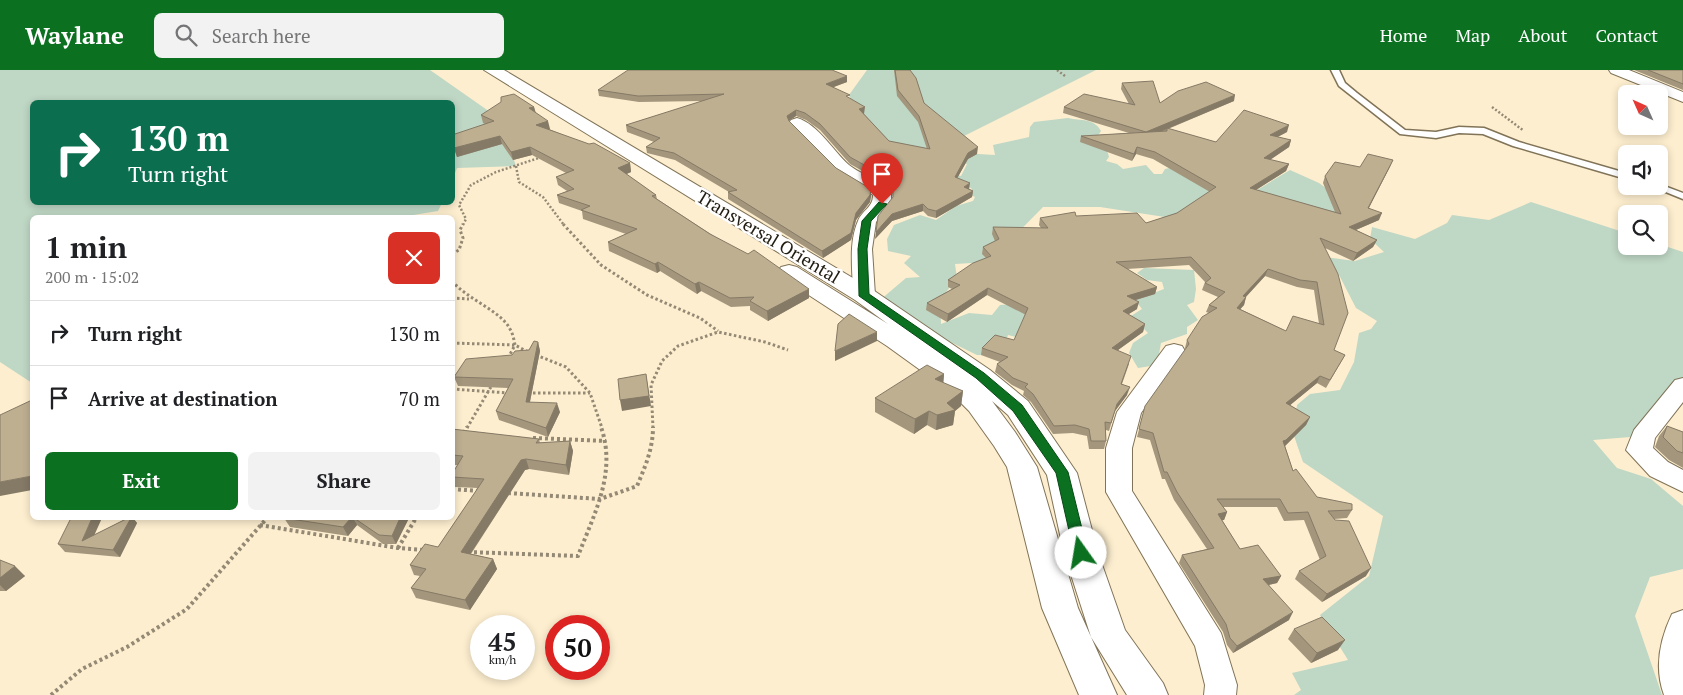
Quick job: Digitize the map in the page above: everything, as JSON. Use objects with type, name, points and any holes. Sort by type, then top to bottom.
[{"type":"main road","name":"Transversal Oriental","points":[[469,70],[600,142],[864,296],[980,376],[1018,408],[1062,472],[1081,553],[1109,637],[1149,695]]},
{"type":"main road","name":"Transversal Oriental","points":[[492,70],[544,99],[600,142],[896,340],[958,384],[980,404],[1022,467],[1060,608],[1098,695]]},
{"type":"street","points":[[1616,70],[1683,97]]},
{"type":"street","points":[[797,123],[843,169],[882,193],[882,204],[867,221],[862,249],[864,296]]},
{"type":"street","points":[[1174,351],[1129,412],[1119,448],[1119,492],[1210,643],[1222,685],[1220,695]]},
{"type":"street","points":[[1683,386],[1643,436],[1639,450],[1660,469],[1683,482]]},
{"type":"street","points":[[1680,695],[1677,687],[1681,634]]},
{"type":"lane","points":[[1335,70],[1342,84],[1354,96],[1403,132],[1436,135],[1459,130],[1484,131],[1516,144],[1618,174]]},
{"type":"lane","points":[[1668,190],[1683,196]]},
{"type":"path","points":[[1057,70],[1065,76]]},
{"type":"path","points":[[455,252],[459,250],[462,238],[460,230],[466,219],[459,205],[471,185],[496,172],[543,157]]},
{"type":"path","points":[[516,166],[519,182],[542,197],[561,222],[601,265],[647,295],[700,318],[718,332],[765,342],[788,350]]},
{"type":"path","points":[[455,284],[470,299],[495,314],[510,328],[515,345],[506,361]]},
{"type":"path","points":[[455,298],[470,299]]},
{"type":"path","points":[[502,492],[600,499],[637,486],[648,461],[653,438],[651,385],[662,361],[678,346],[718,332]]},
{"type":"path","points":[[455,343],[515,345],[566,367],[590,394],[606,441],[605,487],[578,556],[465,552]]},
{"type":"path","points":[[463,436],[497,377]]},
{"type":"path","points":[[455,389],[488,393],[516,393]]},
{"type":"path","points":[[525,393],[590,394]]},
{"type":"path","points":[[458,436],[472,436]]},
{"type":"path","points":[[530,438],[606,441]]},
{"type":"path","points":[[455,489],[482,491]]},
{"type":"path","points":[[51,695],[82,669],[127,647],[187,609],[264,520]]},
{"type":"path","points":[[398,548],[415,520]]},
{"type":"path","points":[[260,525],[398,548],[427,550]]},
{"type":"green space","points":[[0,70],[430,70],[500,119],[516,166],[457,168],[455,173],[455,100],[30,100],[30,205],[441,205],[438,211],[413,215],[30,215],[30,382],[0,362]]},
{"type":"green space","points":[[867,70],[1096,70],[918,159],[869,139],[849,95]]},
{"type":"green space","points":[[1068,118],[1095,124],[1101,131],[1093,143],[1106,147],[1109,157],[1106,161],[1117,164],[1123,169],[1146,165],[1154,174],[1162,174],[1165,169],[1179,166],[1247,196],[1290,170],[1319,183],[1353,208],[1349,216],[1197,222],[1100,207],[1043,207],[989,262],[955,264],[957,278],[940,300],[941,324],[969,313],[992,315],[1000,305],[1015,304],[1066,329],[1054,347],[1008,335],[1001,355],[977,355],[938,336],[890,335],[866,312],[906,278],[920,277],[904,263],[911,256],[888,251],[887,239],[894,225],[920,215],[936,220],[956,206],[973,201],[975,197],[969,194],[972,189],[952,174],[961,176],[967,164],[961,162],[962,153],[995,155],[993,145],[1029,137],[1030,127],[1034,122]]},
{"type":"green space","points":[[1531,202],[1618,230],[1618,255],[1668,255],[1668,247],[1683,252],[1683,386],[1643,436],[1593,440],[1617,468],[1651,479],[1683,506],[1683,569],[1650,577],[1635,616],[1662,695],[1294,695],[1301,690],[1292,673],[1348,660],[1320,615],[1369,576],[1383,516],[1303,462],[1293,433],[1297,405],[1310,394],[1340,390],[1354,362],[1359,333],[1371,329],[1377,321],[1356,308],[1338,273],[1325,257],[1355,261],[1384,252],[1370,239],[1372,227],[1415,239],[1447,223],[1452,215],[1489,220]]},
{"type":"green space","points":[[1144,268],[1194,270],[1196,289],[1194,302],[1187,305],[1198,320],[1187,327],[1187,334],[1161,343],[1157,365],[1138,368],[1129,353],[1133,343],[1148,333],[1131,316],[1142,309],[1135,300],[1164,289],[1162,282],[1147,280],[1137,273]]},
{"type":"building","points":[[628,70],[832,70],[847,76],[826,84],[850,95],[846,96],[865,107],[859,109],[889,141],[930,149],[919,116],[898,90],[895,70],[910,70],[916,78],[924,103],[978,147],[968,153],[955,177],[970,183],[964,187],[973,191],[936,211],[928,209],[923,204],[892,214],[876,232],[878,216],[893,197],[893,185],[884,176],[850,157],[820,124],[805,113],[796,110],[787,116],[789,121],[836,168],[871,189],[870,195],[856,213],[851,233],[822,251],[728,192],[737,190],[674,153],[646,147],[660,138],[626,125],[724,94],[638,96],[598,90]]},
{"type":"building","points":[[1648,70],[1683,70],[1683,84]]},
{"type":"building","points":[[1153,81],[1160,103],[1178,91],[1206,82],[1235,95],[1146,132],[1064,107],[1084,94],[1135,105],[1122,83]]},
{"type":"building","points":[[514,94],[534,107],[529,108],[548,121],[536,125],[589,144],[594,143],[630,163],[618,168],[656,195],[652,196],[710,234],[748,254],[754,250],[809,289],[767,311],[750,301],[754,297],[730,298],[699,282],[695,284],[658,262],[655,264],[608,242],[637,229],[581,210],[590,206],[557,195],[574,189],[556,177],[574,170],[530,147],[511,152],[500,136],[455,148],[455,134],[494,121],[481,115],[501,102],[501,97]]},
{"type":"building","points":[[1244,110],[1289,125],[1270,135],[1291,140],[1264,158],[1289,164],[1250,188],[1341,214],[1325,176],[1335,162],[1360,167],[1368,154],[1393,160],[1368,208],[1382,213],[1349,227],[1377,240],[1357,253],[1320,238],[1338,274],[1348,313],[1334,350],[1345,355],[1330,380],[1320,376],[1286,403],[1310,417],[1283,441],[1293,471],[1296,469],[1317,497],[1352,504],[1352,510],[1328,511],[1335,520],[1349,521],[1371,568],[1327,594],[1299,571],[1326,556],[1308,512],[1288,513],[1280,499],[1217,499],[1227,512],[1218,514],[1240,549],[1258,545],[1281,576],[1263,579],[1293,612],[1237,646],[1230,638],[1226,624],[1182,555],[1214,548],[1177,492],[1167,472],[1164,472],[1153,433],[1139,429],[1145,406],[1189,344],[1187,340],[1202,317],[1217,308],[1209,305],[1225,292],[1205,283],[1211,278],[1191,257],[1116,262],[1157,287],[1127,296],[1139,302],[1123,311],[1145,324],[1112,348],[1131,356],[1121,384],[1130,387],[1117,404],[1111,423],[1105,422],[1106,441],[1091,441],[1089,429],[1075,425],[1054,426],[1033,394],[1025,387],[1028,384],[1013,378],[997,364],[1008,357],[982,348],[995,335],[1014,340],[1028,308],[988,288],[948,314],[927,303],[960,285],[948,280],[973,263],[991,256],[983,247],[999,239],[993,227],[1048,228],[1040,218],[1075,212],[1076,216],[1137,213],[1146,223],[1177,213],[1216,187],[1155,152],[1137,147],[1134,154],[1081,136],[1167,131],[1167,128],[1216,142]],"holes":[[[1268,269],[1300,280],[1317,282],[1324,325],[1293,316],[1286,331],[1237,308],[1246,297],[1243,296]]]},
{"type":"building","points":[[849,314],[877,332],[835,351],[838,324]]},
{"type":"building","points":[[534,341],[538,342],[526,402],[557,403],[546,428],[496,411],[513,379],[455,377],[466,359],[512,355],[515,351],[529,350]]},
{"type":"building","points":[[927,365],[944,374],[935,379],[963,391],[947,403],[955,410],[937,415],[929,411],[915,419],[875,398]]},
{"type":"building","points":[[646,374],[649,396],[620,400],[618,379]]},
{"type":"building","points":[[30,401],[30,476],[0,482],[0,415]]},
{"type":"building","points":[[1667,426],[1683,432],[1683,453],[1677,451],[1663,437]]},
{"type":"building","points":[[455,429],[539,439],[536,443],[570,441],[566,465],[526,459],[521,460],[461,552],[493,559],[465,600],[411,588],[426,569],[410,565],[425,544],[438,547],[484,479],[455,477],[455,469],[463,456],[455,455]]},
{"type":"building","points":[[70,520],[91,520],[82,541],[124,520],[130,520],[113,550],[58,544]]},
{"type":"building","points":[[297,520],[349,520],[343,527]]},
{"type":"building","points":[[357,520],[399,520],[392,536],[379,535]]},
{"type":"building","points":[[0,560],[15,566],[0,578]]},
{"type":"building","points":[[1322,617],[1345,640],[1317,653],[1294,629]]},
{"type":"route","points":[[882,204],[867,221],[862,249],[864,296],[980,376],[1018,408],[1062,472],[1081,553]]}]
